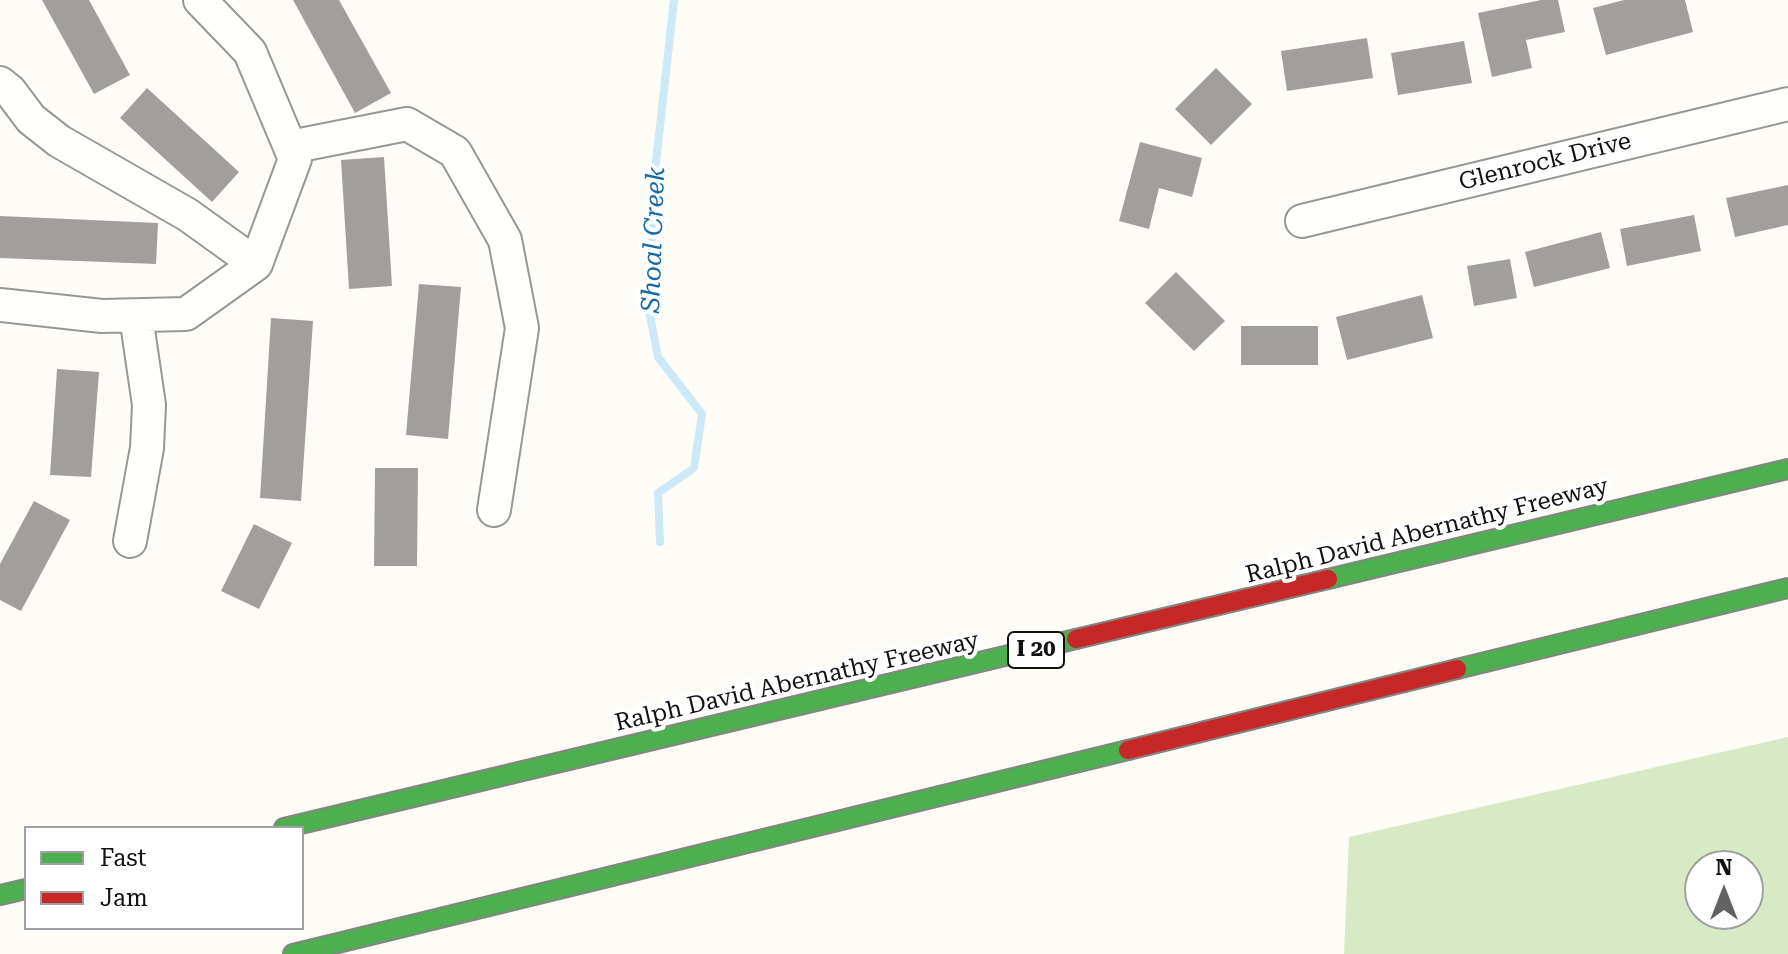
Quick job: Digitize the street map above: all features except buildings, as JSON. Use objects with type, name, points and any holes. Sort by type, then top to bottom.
[{"type":"highway","name":"Ralph David Abernathy Freeway","points":[[292,826],[1788,469]]},
{"type":"highway","points":[[293,954],[1788,588]]},
{"type":"highway","points":[[0,895],[24,889]]},
{"type":"street","points":[[1,312],[102,316],[186,314],[256,264],[295,159],[250,52],[204,1]]},
{"type":"street","points":[[0,83],[31,119],[59,141],[188,215],[256,264]]},
{"type":"street","name":"Glenrock Drive","points":[[1302,221],[1788,104]]},
{"type":"street","points":[[290,147],[407,124],[455,152],[505,240],[522,328],[494,510]]},
{"type":"street","points":[[130,541],[147,448],[149,405],[136,316]]},
{"type":"green space","points":[[1788,737],[1788,954],[1344,954],[1349,837]]},
{"type":"waterway","name":"Shoal Creek","points":[[660,542],[658,493],[694,468],[702,414],[658,357],[650,315],[653,189],[674,0]]},
{"type":"traffic: fast","points":[[1328,579],[1788,469]]},
{"type":"traffic: fast","points":[[1457,669],[1788,588]]},
{"type":"traffic: fast","points":[[292,826],[1076,639]]},
{"type":"traffic: fast","points":[[293,954],[1128,750]]},
{"type":"traffic: fast","points":[[0,895],[24,889]]},
{"type":"traffic: jam","points":[[1076,639],[1328,579]]},
{"type":"traffic: jam","points":[[1128,750],[1457,669]]}]
